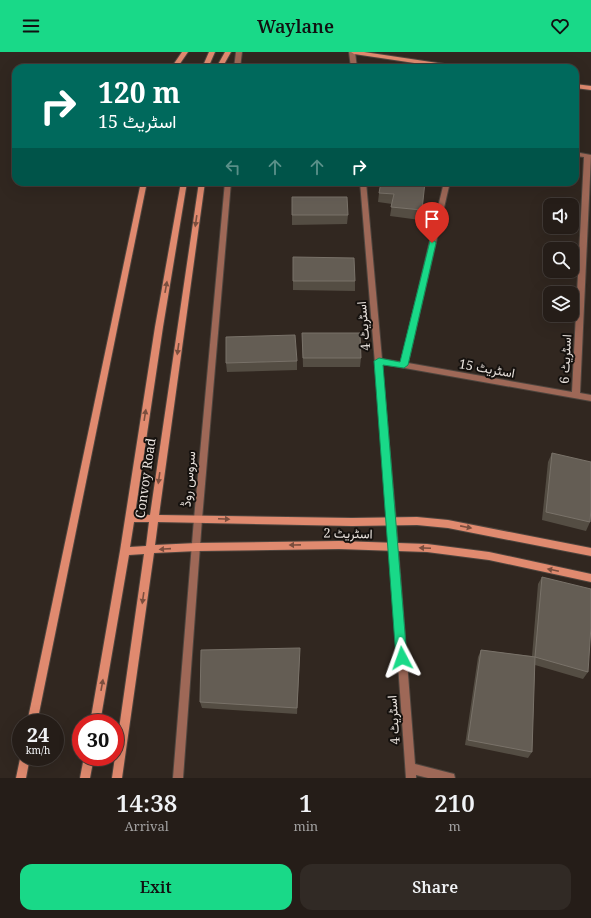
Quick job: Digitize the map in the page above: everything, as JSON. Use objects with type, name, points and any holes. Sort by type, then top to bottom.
[{"type":"street","points":[[177,64],[185,52]]},
{"type":"street","points":[[207,64],[212,52]]},
{"type":"street","points":[[221,64],[228,52]]},
{"type":"street","points":[[238,64],[239,52]]},
{"type":"street","points":[[354,64],[353,52],[432,64]]},
{"type":"street","points":[[579,86],[591,88]]},
{"type":"street","points":[[579,155],[589,156]]},
{"type":"street","name":"اسٹریٹ 6","points":[[576,395],[589,156]]},
{"type":"street","points":[[34,714],[143,186]]},
{"type":"street","name":"Convoy Road","points":[[97,714],[125,551],[159,327],[183,186]]},
{"type":"street","name":"Convoy Road","points":[[117,778],[201,186]]},
{"type":"street","name":"سروس روڈ","points":[[178,778],[198,519],[228,186]]},
{"type":"street","name":"اسٹریٹ 4","points":[[363,186],[392,521],[410,773]]},
{"type":"street","points":[[404,365],[446,186]]},
{"type":"street","name":"اسٹریٹ 15","points":[[379,361],[591,398]]},
{"type":"street","name":"اسٹریٹ 2","points":[[129,518],[417,521],[448,524],[591,552]]},
{"type":"street","name":"اسٹریٹ 2","points":[[125,551],[197,547],[339,545],[446,550],[489,556],[591,578]]},
{"type":"street","points":[[21,778],[23,766]]},
{"type":"street","points":[[85,778],[87,766]]},
{"type":"street","points":[[410,773],[450,778]]},
{"type":"building","points":[[380,186],[425,186],[422,210],[391,207],[394,194],[379,193]]},
{"type":"building","points":[[292,197],[347,197],[348,215],[292,215]]},
{"type":"building","points":[[293,257],[354,258],[355,281],[293,281]]},
{"type":"building","points":[[302,333],[360,333],[361,358],[303,358]]},
{"type":"building","points":[[295,335],[297,361],[226,363],[226,337]]},
{"type":"building","points":[[552,453],[591,462],[590,522],[546,512]]},
{"type":"building","points":[[542,577],[591,589],[591,626],[588,672],[535,657]]},
{"type":"building","points":[[300,648],[297,708],[200,702],[201,650]]},
{"type":"building","points":[[481,650],[535,657],[532,752],[468,740]]},
{"type":"route","points":[[402,658],[379,361],[404,365],[432,243]]}]
